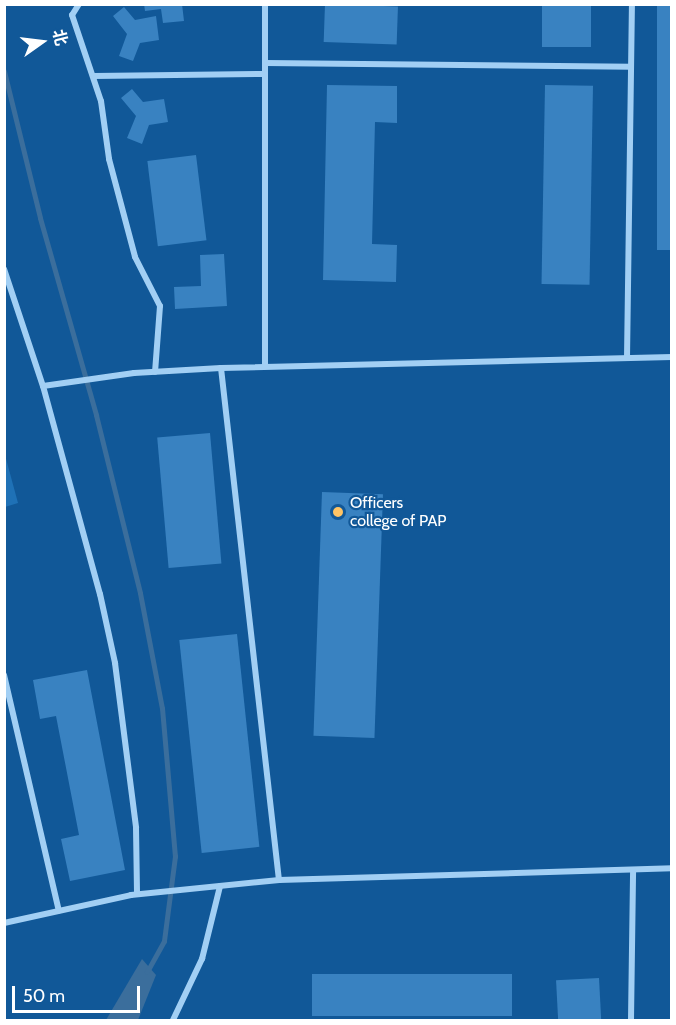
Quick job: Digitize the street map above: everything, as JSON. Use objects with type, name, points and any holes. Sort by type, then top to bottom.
[{"type":"street","points":[[79,4],[72,15],[101,101],[109,159],[135,257],[160,306],[155,372]]},
{"type":"street","points":[[265,4],[265,366]]},
{"type":"street","points":[[627,358],[632,4]]},
{"type":"street","points":[[265,63],[631,67]]},
{"type":"street","points":[[94,76],[265,74]]},
{"type":"street","points":[[4,269],[43,386],[100,594],[115,663],[136,828],[141,894]]},
{"type":"street","points":[[43,386],[118,375],[220,368],[672,357]]},
{"type":"street","points":[[220,368],[279,880]]},
{"type":"street","points":[[4,675],[59,911]]},
{"type":"street","points":[[4,923],[141,894],[279,880],[672,868]]},
{"type":"street","points":[[631,1020],[633,870]]},
{"type":"street","points":[[173,1020],[202,959],[220,886]]},
{"type":"shaded area","points":[[5,455],[18,503],[4,507]]},
{"type":"shaded area","points":[[142,959],[156,975],[138,1020],[106,1020]]},
{"type":"building","points":[[144,4],[182,4],[184,21],[163,23],[161,9],[145,11]]},
{"type":"building","points":[[325,4],[398,7],[397,45],[324,42]]},
{"type":"building","points":[[542,4],[591,4],[591,47],[542,47]]},
{"type":"building","points":[[657,4],[671,4],[671,250],[657,250]]},
{"type":"building","points":[[124,7],[135,20],[156,16],[159,40],[140,43],[133,61],[119,56],[127,34],[113,16]]},
{"type":"building","points":[[327,85],[397,86],[397,123],[375,122],[372,244],[397,245],[396,282],[323,280]]},
{"type":"building","points":[[545,85],[593,86],[590,285],[542,284]]},
{"type":"building","points":[[132,89],[143,102],[164,99],[168,122],[149,125],[142,144],[127,138],[136,116],[121,98]]},
{"type":"building","points":[[196,155],[206,240],[158,246],[147,161]]},
{"type":"building","points":[[224,254],[227,306],[175,309],[174,287],[201,286],[200,255]]},
{"type":"building","points":[[210,433],[221,564],[169,568],[157,438]]},
{"type":"building","points":[[322,492],[383,494],[374,738],[313,736]]},
{"type":"building","points":[[237,634],[259,847],[202,853],[179,640]]},
{"type":"building","points":[[87,670],[125,870],[70,881],[61,839],[79,835],[56,716],[40,719],[33,680]]},
{"type":"building","points":[[312,974],[512,974],[512,1016],[312,1016]]},
{"type":"building","points":[[599,978],[601,1020],[558,1020],[556,980]]},
{"type":"waterway","points":[[4,71],[40,218],[96,415],[140,593],[162,708],[175,856],[164,941],[147,972]]},
{"type":"place","name":"Officers college of PAP","points":[[338,512]]}]
